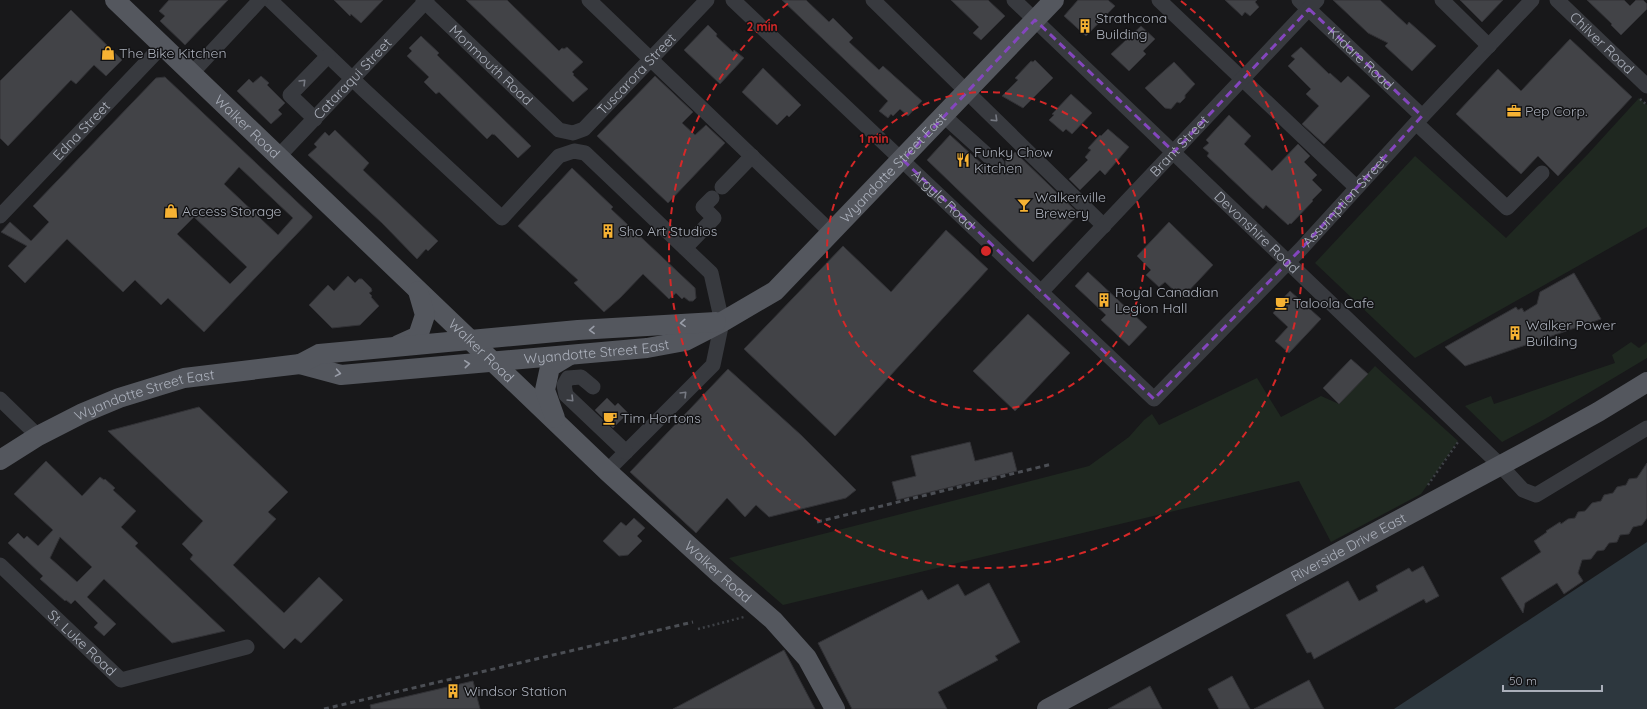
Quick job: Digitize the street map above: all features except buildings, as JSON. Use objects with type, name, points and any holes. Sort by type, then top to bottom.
[{"type":"main road","name":"Walker Road","points":[[115,0],[607,471],[780,627],[807,658],[835,709]]},
{"type":"main road","name":"Wyandotte Street East","points":[[300,364],[341,375],[647,348],[685,341],[722,322],[775,291],[903,160],[1054,0]]},
{"type":"main road","points":[[392,347],[418,336],[425,315],[418,291]]},
{"type":"main road","name":"Wyandotte Street East","points":[[0,460],[38,436],[83,413],[119,398],[184,378],[300,364],[320,354],[578,330],[722,322]]},
{"type":"main road","points":[[556,422],[545,390],[547,379],[550,367],[570,355]]},
{"type":"main road","name":"Riverside Drive East","points":[[1047,709],[1598,412],[1647,382]]},
{"type":"street","points":[[192,73],[260,0]]},
{"type":"street","points":[[270,0],[352,79],[502,218],[559,156],[574,151],[585,153],[711,273],[722,322],[713,365],[607,471]]},
{"type":"street","points":[[589,0],[832,233]]},
{"type":"street","name":"Tuscarora Street","points":[[560,130],[573,133],[584,129],[707,0]]},
{"type":"street","name":"Argyle Road","points":[[733,0],[1154,399]]},
{"type":"street","points":[[873,0],[1104,226]]},
{"type":"street","name":"Devonshire Road","points":[[1014,0],[1500,465],[1523,490],[1536,495],[1647,428]]},
{"type":"street","points":[[1159,0],[1356,187]]},
{"type":"street","points":[[1442,0],[1489,46]]},
{"type":"street","name":"Assumption Street","points":[[1154,399],[1288,262],[1356,187],[1532,0]]},
{"type":"street","name":"Chilver Road","points":[[1556,0],[1643,92]]},
{"type":"street","name":"Cataraqui Street","points":[[278,157],[425,1]]},
{"type":"street","name":"Monmouth Road","points":[[425,1],[560,130]]},
{"type":"street","name":"Brant Street","points":[[1042,292],[1242,79],[1308,3]]},
{"type":"street","name":"Kildare Road","points":[[1308,3],[1419,120],[1507,208],[1542,173]]},
{"type":"street","name":"Edna Street","points":[[0,216],[163,45]]},
{"type":"street","points":[[315,119],[290,95],[328,56]]},
{"type":"street","points":[[944,116],[997,164]]},
{"type":"street","points":[[722,187],[752,156]]},
{"type":"street","points":[[685,248],[714,218],[703,207],[712,198]]},
{"type":"street","points":[[593,387],[581,377],[568,378],[564,385],[566,394],[626,452]]},
{"type":"street","points":[[0,399],[38,436]]},
{"type":"street","name":"St. Luke Road","points":[[0,566],[121,680],[247,647]]},
{"type":"path","points":[[1643,92],[1647,105]]},
{"type":"path","points":[[1425,488],[1458,441]]},
{"type":"path","points":[[698,629],[752,615]]},
{"type":"highlighted area","points":[[1309,9],[1422,116],[1301,249],[1154,399],[903,160],[1035,20],[1174,152]]},
{"type":"shaded area","points":[[1639,98],[1647,105],[1647,227],[1415,358],[1315,263],[1415,156],[1506,238],[1587,155]]},
{"type":"shaded area","points":[[1631,342],[1639,348],[1647,342],[1647,358],[1545,419],[1502,442],[1465,406],[1491,396],[1494,404],[1615,363],[1612,355]]},
{"type":"shaded area","points":[[1375,366],[1458,441],[1421,494],[1331,542],[1299,481],[783,605],[729,558],[1089,466],[1129,437],[1144,420],[1152,414],[1159,425],[1257,378],[1281,417],[1321,396],[1339,404]]},
{"type":"shaded area","points":[[1647,542],[1647,709],[1394,709]]},
{"type":"railway","points":[[817,522],[1052,464]]},
{"type":"railway","points":[[324,709],[693,622]]},
{"type":"place","name":"Strathcona Building","points":[[1085,26]]},
{"type":"place","name":"The Bike Kitchen","points":[[108,53]]},
{"type":"place","name":"Pep Corp.","points":[[1514,111]]},
{"type":"place","name":"Funky Chow Kitchen","points":[[963,160]]},
{"type":"place","name":"Walkerville Brewery","points":[[1024,205]]},
{"type":"place","name":"Access Storage","points":[[171,211]]},
{"type":"place","name":"Sho Art Studios","points":[[608,231]]},
{"type":"place","name":"Royal Canadian Legion Hall","points":[[1104,300]]},
{"type":"place","name":"Taloola Cafe","points":[[1282,303]]},
{"type":"place","name":"Walker Power Building","points":[[1515,333]]},
{"type":"place","name":"Tim Hortons","points":[[610,418]]},
{"type":"place","name":"Windsor Station","points":[[453,691]]}]
